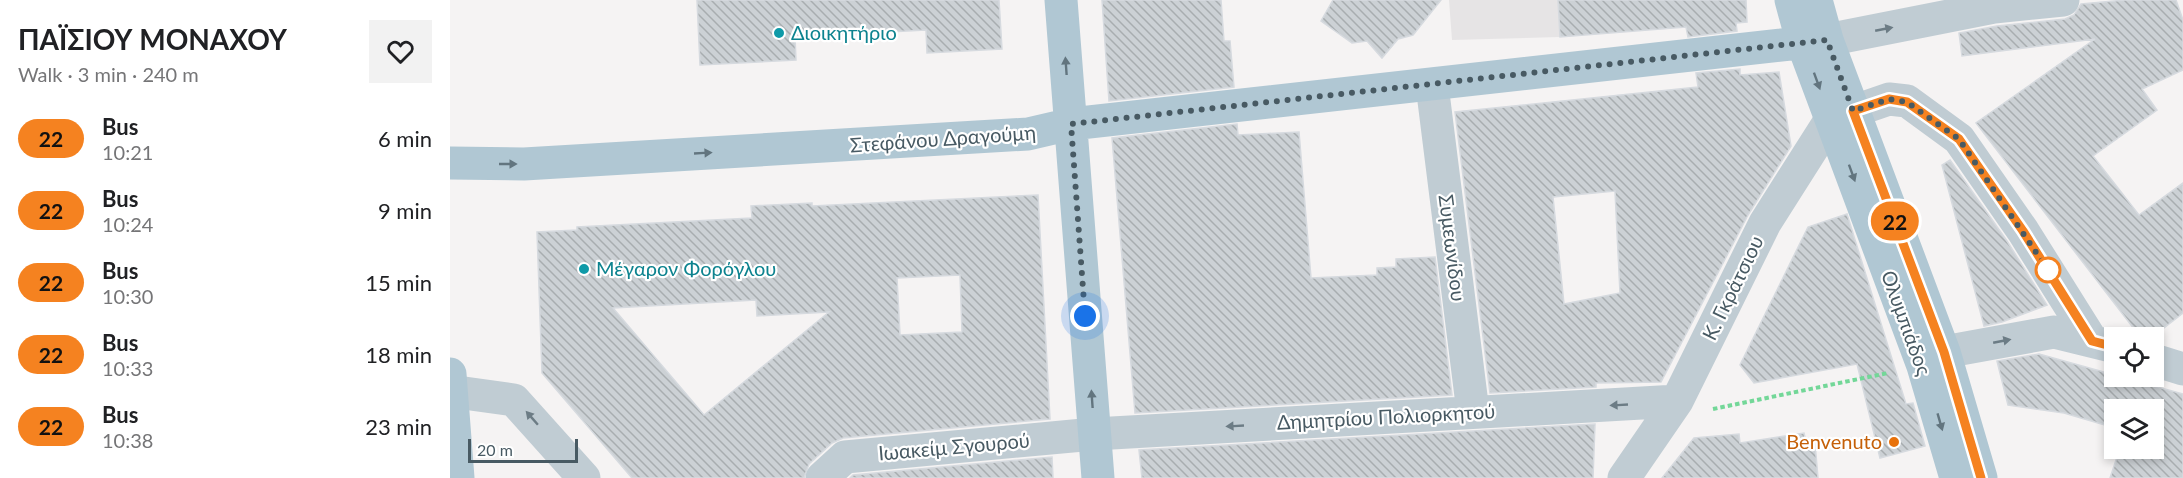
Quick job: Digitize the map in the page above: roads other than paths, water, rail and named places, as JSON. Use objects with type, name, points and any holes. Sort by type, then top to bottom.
[{"type":"main road","points":[[1061,0],[1098,478]]},
{"type":"main road","name":"Ολυμπιάδος","points":[[1791,0],[1815,42],[1981,478]]},
{"type":"main road","name":"Ολυμπιάδος","points":[[1815,42],[1816,0]]},
{"type":"main road","name":"Στεφάνου Δραγούμη","points":[[450,163],[524,164],[1028,134],[1071,124],[1815,42]]},
{"type":"main road","name":"Ολυμπιάδος","points":[[1934,359],[1956,478]]},
{"type":"main road","points":[[450,385],[458,478]]},
{"type":"street","points":[[1815,42],[1994,4],[2062,0]]},
{"type":"street","name":"Συμεωνίδου","points":[[1432,85],[1473,412]]},
{"type":"street","points":[[1842,115],[1889,99],[1907,102],[1959,139],[2104,344]]},
{"type":"street","name":"Κ. Γκράτσιου","points":[[1624,478],[1677,401],[1765,223],[1842,115]]},
{"type":"street","points":[[1934,359],[2042,333],[2054,332],[2104,344]]},
{"type":"street","points":[[2164,363],[2183,369]]},
{"type":"street","points":[[450,385],[514,400],[584,478]]},
{"type":"street","name":"Δημητρίου Πολιορκητού","points":[[1094,434],[1677,401]]},
{"type":"street","name":"Ιωακείμ Σγουρού","points":[[822,478],[846,457],[1094,434]]},
{"type":"place","name":"Διοικητήριο","points":[[779,33]]},
{"type":"place","name":"Μέγαρον Φορόγλου","points":[[584,269]]},
{"type":"place","name":"Benvenuto","points":[[1894,442]]}]
